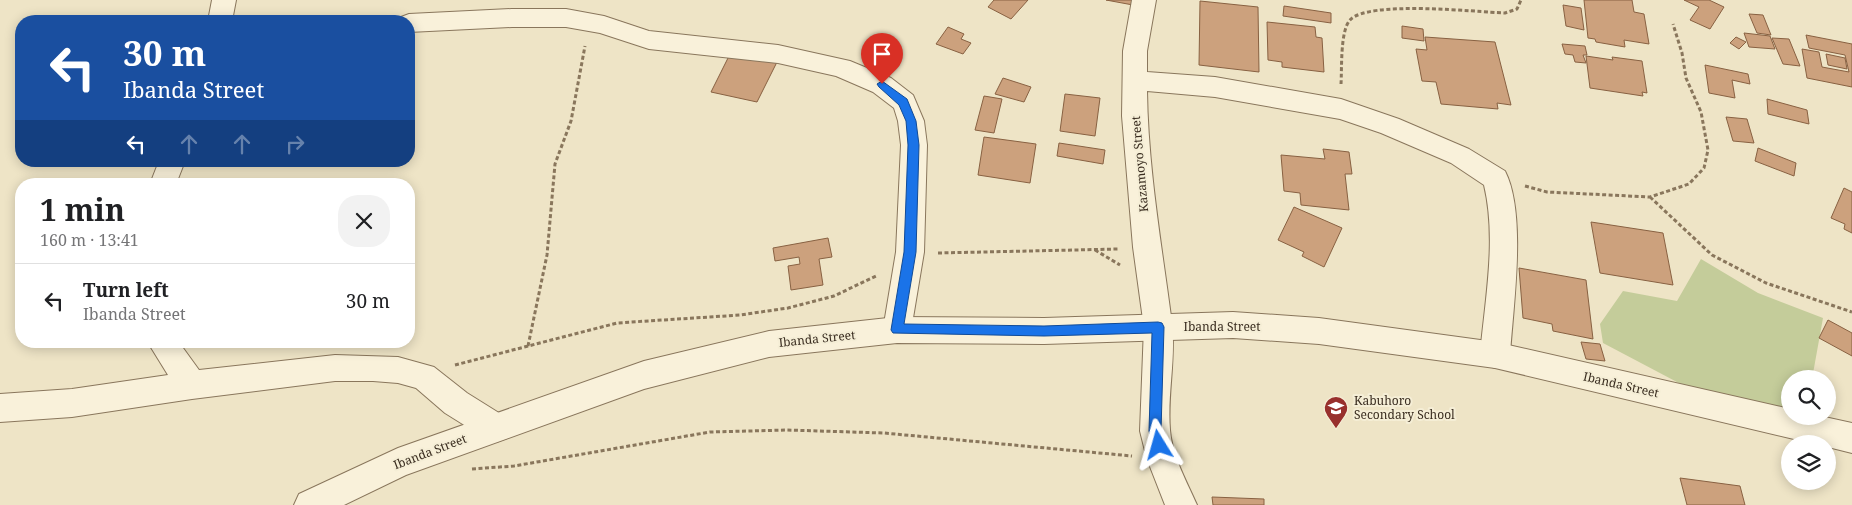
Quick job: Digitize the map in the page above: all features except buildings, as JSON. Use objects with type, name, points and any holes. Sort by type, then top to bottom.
[{"type":"street","points":[[221,15],[224,0]]},
{"type":"street","name":"Kazamoyo Street","points":[[1144,0],[1135,51],[1135,116],[1147,248],[1158,327],[1155,431],[1162,459],[1181,505]]},
{"type":"street","points":[[415,23],[512,18],[566,18],[589,22],[649,40],[778,54],[841,68],[870,78],[895,93],[904,102],[910,115],[914,145],[910,252],[897,330]]},
{"type":"street","points":[[1135,80],[1215,87],[1341,110],[1390,126],[1460,156],[1496,179],[1503,208],[1502,266],[1495,354]]},
{"type":"street","name":"Ibanda Street","points":[[310,505],[398,463],[644,375],[769,344],[897,330],[1044,331],[1233,325],[1319,331],[1495,354],[1852,438]]},
{"type":"street","points":[[166,348],[192,385]]},
{"type":"street","points":[[0,408],[72,403],[192,385],[335,368],[373,368],[415,373],[430,380],[456,403],[496,428]]},
{"type":"path","points":[[1418,4],[1504,13],[1517,9],[1521,0]]},
{"type":"path","points":[[1341,110],[1342,52],[1347,28],[1350,20],[1363,8]]},
{"type":"path","points":[[528,346],[547,255],[555,164],[572,121],[589,22]]},
{"type":"path","points":[[1496,179],[1547,192],[1603,196],[1650,197],[1689,184],[1704,168],[1708,150],[1701,112],[1686,78],[1682,53],[1673,24]]},
{"type":"path","points":[[1650,197],[1712,255],[1766,283],[1852,312]]},
{"type":"path","points":[[415,373],[467,362],[617,324],[710,317],[796,306],[836,295],[863,284],[910,252],[1147,248]]},
{"type":"path","points":[[467,469],[514,466],[710,432],[786,430],[884,433],[1065,452],[1162,459]]},
{"type":"green space","points":[[1701,259],[1758,293],[1823,318],[1814,370],[1781,370],[1781,408],[1694,391],[1603,343],[1600,324],[1623,291],[1677,301]]},
{"type":"place","name":"Kabuhoro Secondary School","points":[[1336,429]]},
{"type":"route","points":[[882,84],[904,102],[911,121],[914,145],[910,252],[897,330],[1044,331],[1158,327],[1155,431],[1159,445]]}]
